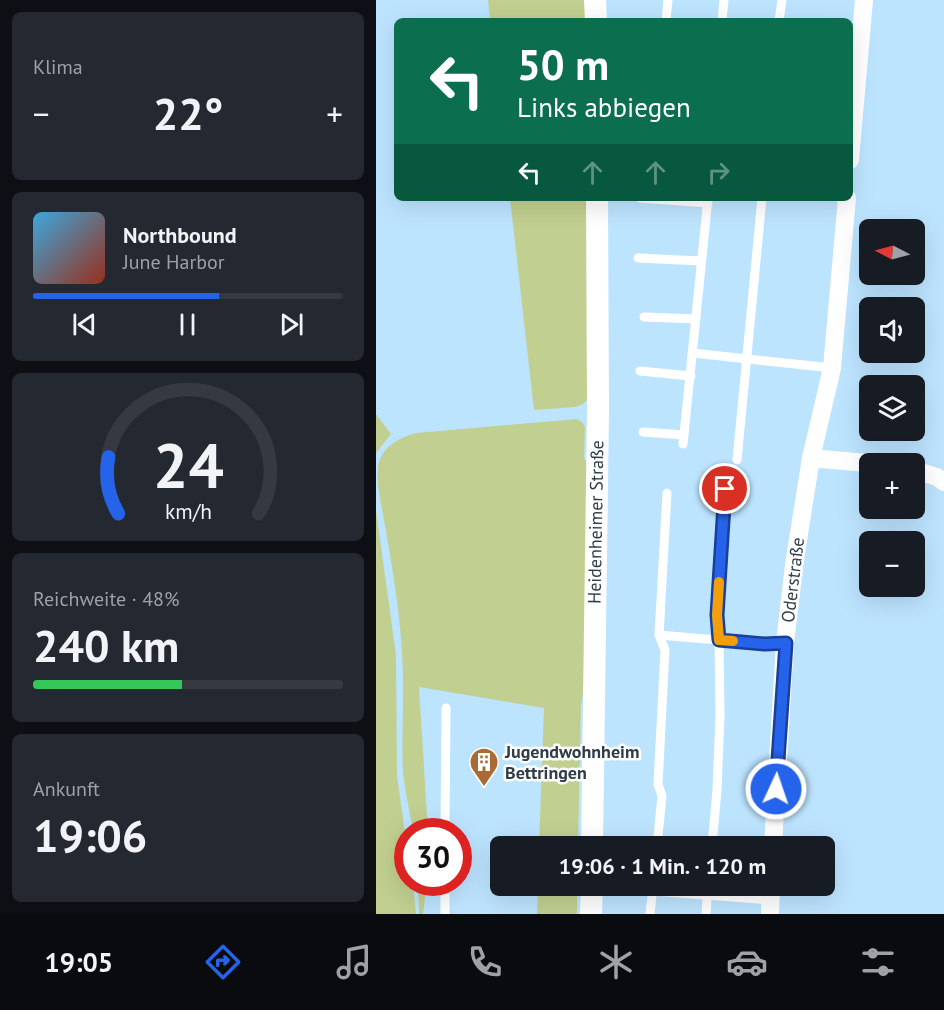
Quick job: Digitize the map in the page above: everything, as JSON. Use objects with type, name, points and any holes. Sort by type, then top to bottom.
[{"type":"street","points":[[595,0],[596,18]]},
{"type":"street","points":[[853,84],[864,0]]},
{"type":"street","name":"Heidenheimer Straße","points":[[592,836],[598,411],[597,201]]},
{"type":"street","name":"Oderstraße","points":[[774,836],[786,643],[794,565],[811,458],[832,368],[847,201]]},
{"type":"street","points":[[811,458],[859,462]]},
{"type":"street","points":[[925,473],[937,477],[943,482]]},
{"type":"street","points":[[591,914],[592,896]]},
{"type":"lane","points":[[667,18],[668,0]]},
{"type":"lane","points":[[722,18],[724,0]]},
{"type":"lane","points":[[779,18],[782,0]]},
{"type":"lane","points":[[643,432],[684,440],[708,201]]},
{"type":"lane","points":[[737,460],[762,201]]},
{"type":"lane","points":[[638,258],[701,261]]},
{"type":"lane","points":[[644,317],[696,319]]},
{"type":"lane","points":[[693,353],[832,368]]},
{"type":"lane","points":[[640,372],[691,376]]},
{"type":"lane","points":[[713,836],[720,716],[717,615],[725,489]]},
{"type":"lane","points":[[658,836],[662,796],[658,784],[665,650],[659,635],[667,493]]},
{"type":"lane","points":[[659,635],[765,644],[786,643]]},
{"type":"lane","points":[[445,818],[446,708]]},
{"type":"lane","points":[[445,896],[445,914]]},
{"type":"lane","points":[[650,914],[652,896]]},
{"type":"lane","points":[[706,914],[708,896]]},
{"type":"lane","points":[[737,896],[771,900]]},
{"type":"green space","points":[[488,0],[588,0],[589,18],[490,18]]},
{"type":"green space","points":[[510,201],[590,201],[588,400],[575,407],[534,410]]},
{"type":"green space","points":[[376,414],[391,434],[376,453]]},
{"type":"green space","points":[[577,419],[585,427],[584,458],[591,468],[587,662],[581,707],[578,836],[539,836],[544,708],[419,687],[427,818],[411,818],[403,772],[403,669],[400,623],[379,491],[378,468],[386,449],[416,433]]},
{"type":"green space","points":[[376,510],[396,655],[397,776],[403,818],[394,818],[394,896],[414,896],[416,914],[376,914]]},
{"type":"green space","points":[[418,896],[425,896],[423,914],[419,914]]},
{"type":"green space","points":[[538,896],[577,896],[577,914],[537,914]]},
{"type":"slow traffic","points":[[719,582],[717,615],[719,640],[733,641]]},
{"type":"place","name":"Jugendwohnheim Bettringen","points":[[484,788]]},
{"type":"route","points":[[725,489],[717,615],[719,640],[765,644],[786,643],[776,789]]}]
